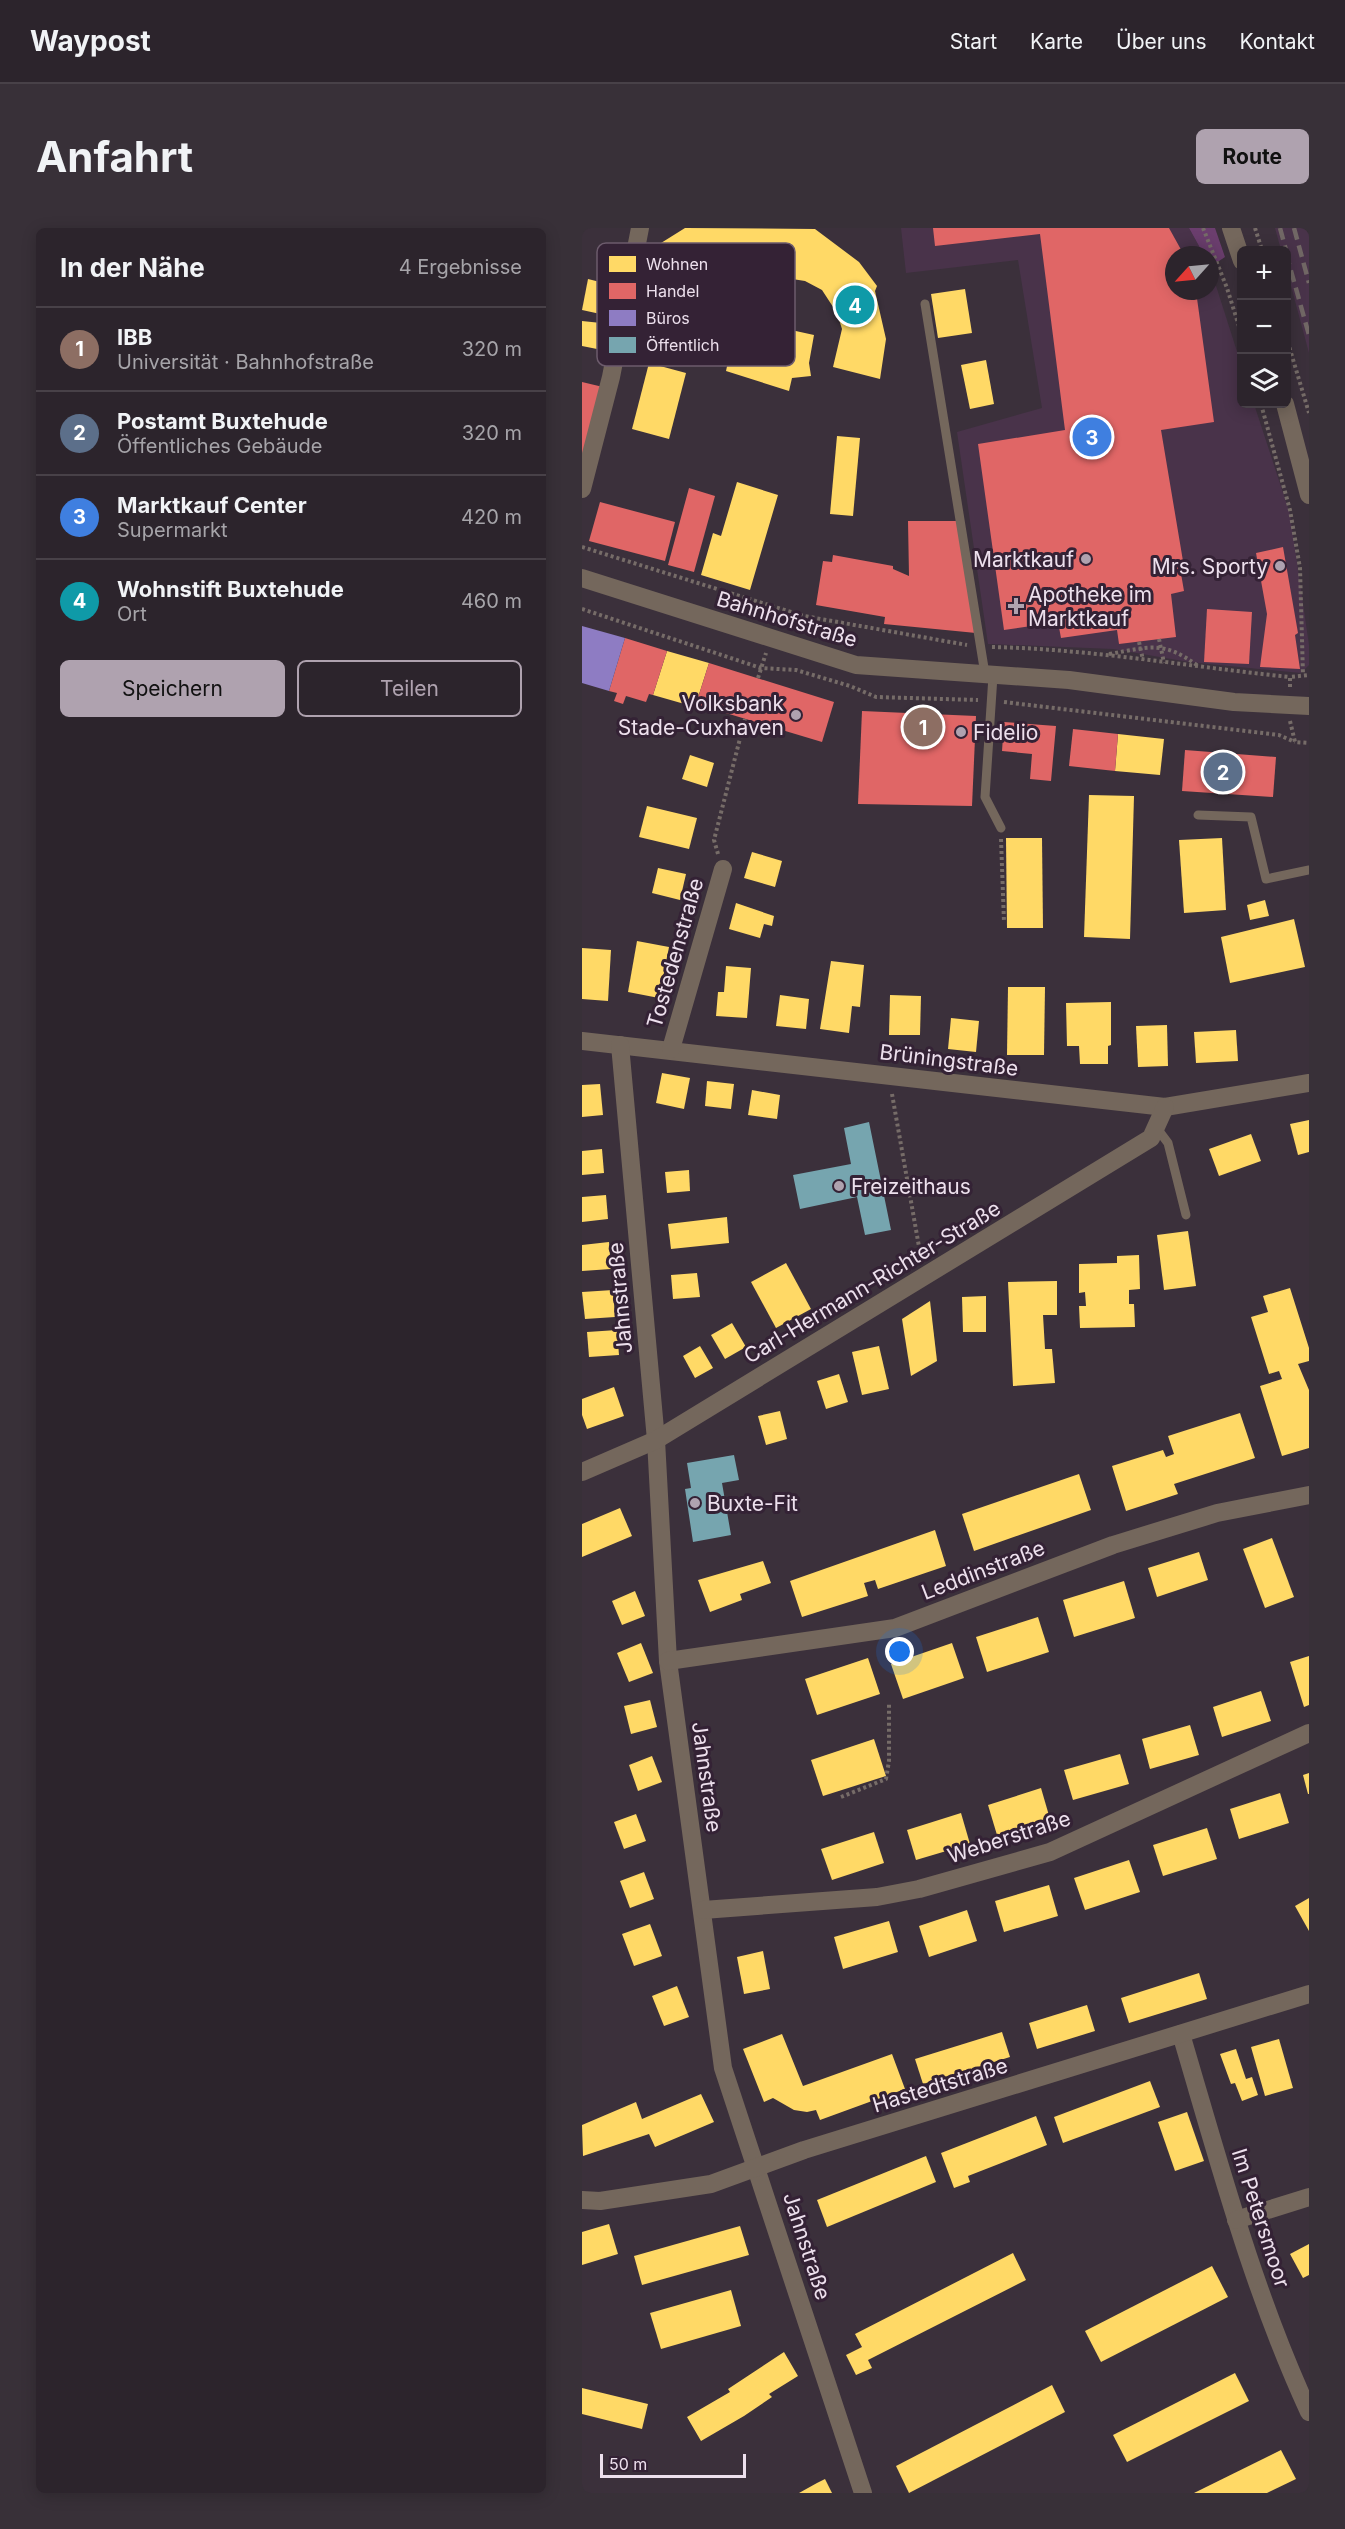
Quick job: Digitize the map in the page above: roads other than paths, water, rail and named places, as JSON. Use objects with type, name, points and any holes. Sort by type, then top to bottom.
[{"type":"street","points":[[637,243],[640,228]]},
{"type":"street","points":[[1231,228],[1237,246]]},
{"type":"street","points":[[582,489],[612,366]]},
{"type":"street","points":[[1286,408],[1309,495]]},
{"type":"street","name":"Bahnhofstraße","points":[[582,578],[856,665],[1069,680],[1234,702],[1309,706]]},
{"type":"street","name":"Tostedenstraße","points":[[671,1049],[723,869]]},
{"type":"street","name":"Brüningstraße","points":[[582,1041],[671,1049],[1165,1107],[1309,1083]]},
{"type":"street","name":"Jahnstraße","points":[[620,1045],[656,1440],[668,1661],[723,2068],[758,2167],[863,2493]]},
{"type":"street","name":"Carl-Hermann-Richter-Straße","points":[[582,1472],[656,1440],[1151,1138],[1165,1107]]},
{"type":"street","name":"Leddinstraße","points":[[668,1661],[895,1628],[1121,1543],[1217,1513],[1309,1495]]},
{"type":"street","name":"Weberstraße","points":[[703,1910],[877,1897],[919,1890],[1050,1852],[1309,1733]]},
{"type":"street","name":"Hastedtstraße","points":[[582,2200],[600,2201],[711,2184],[758,2167],[1309,1994]]},
{"type":"street","name":"Im Petersmoor","points":[[1182,2034],[1236,2220],[1281,2352],[1309,2412]]},
{"type":"street","points":[[1236,2220],[1309,2197]]},
{"type":"lane","points":[[925,304],[981,647],[989,675],[985,797],[1001,828]]},
{"type":"lane","points":[[1198,815],[1251,817],[1266,879],[1309,870]]},
{"type":"lane","points":[[1156,1127],[1168,1143],[1186,1215]]},
{"type":"railway","points":[[1280,228],[1285,246]]},
{"type":"railway","points":[[1294,228],[1309,283]]},
{"type":"railway","points":[[1291,271],[1309,335]]},
{"type":"place","name":"Wohnstift Buxtehude","points":[[855,305]]},
{"type":"place","name":"Marktkauf Center","points":[[1092,437]]},
{"type":"place","name":"Marktkauf","points":[[1086,559]]},
{"type":"place","name":"Mrs. Sporty","points":[[1280,566]]},
{"type":"place","name":"Apotheke im Marktkauf","points":[[1016,606]]},
{"type":"place","name":"Volksbank Stade-Cuxhaven","points":[[796,715]]},
{"type":"place","name":"IBB","points":[[923,727]]},
{"type":"place","name":"Fidelio","points":[[961,732]]},
{"type":"place","name":"Postamt Buxtehude","points":[[1223,772]]},
{"type":"place","name":"Freizeithaus","points":[[839,1186]]},
{"type":"place","name":"Buxte-Fit","points":[[695,1503]]}]
